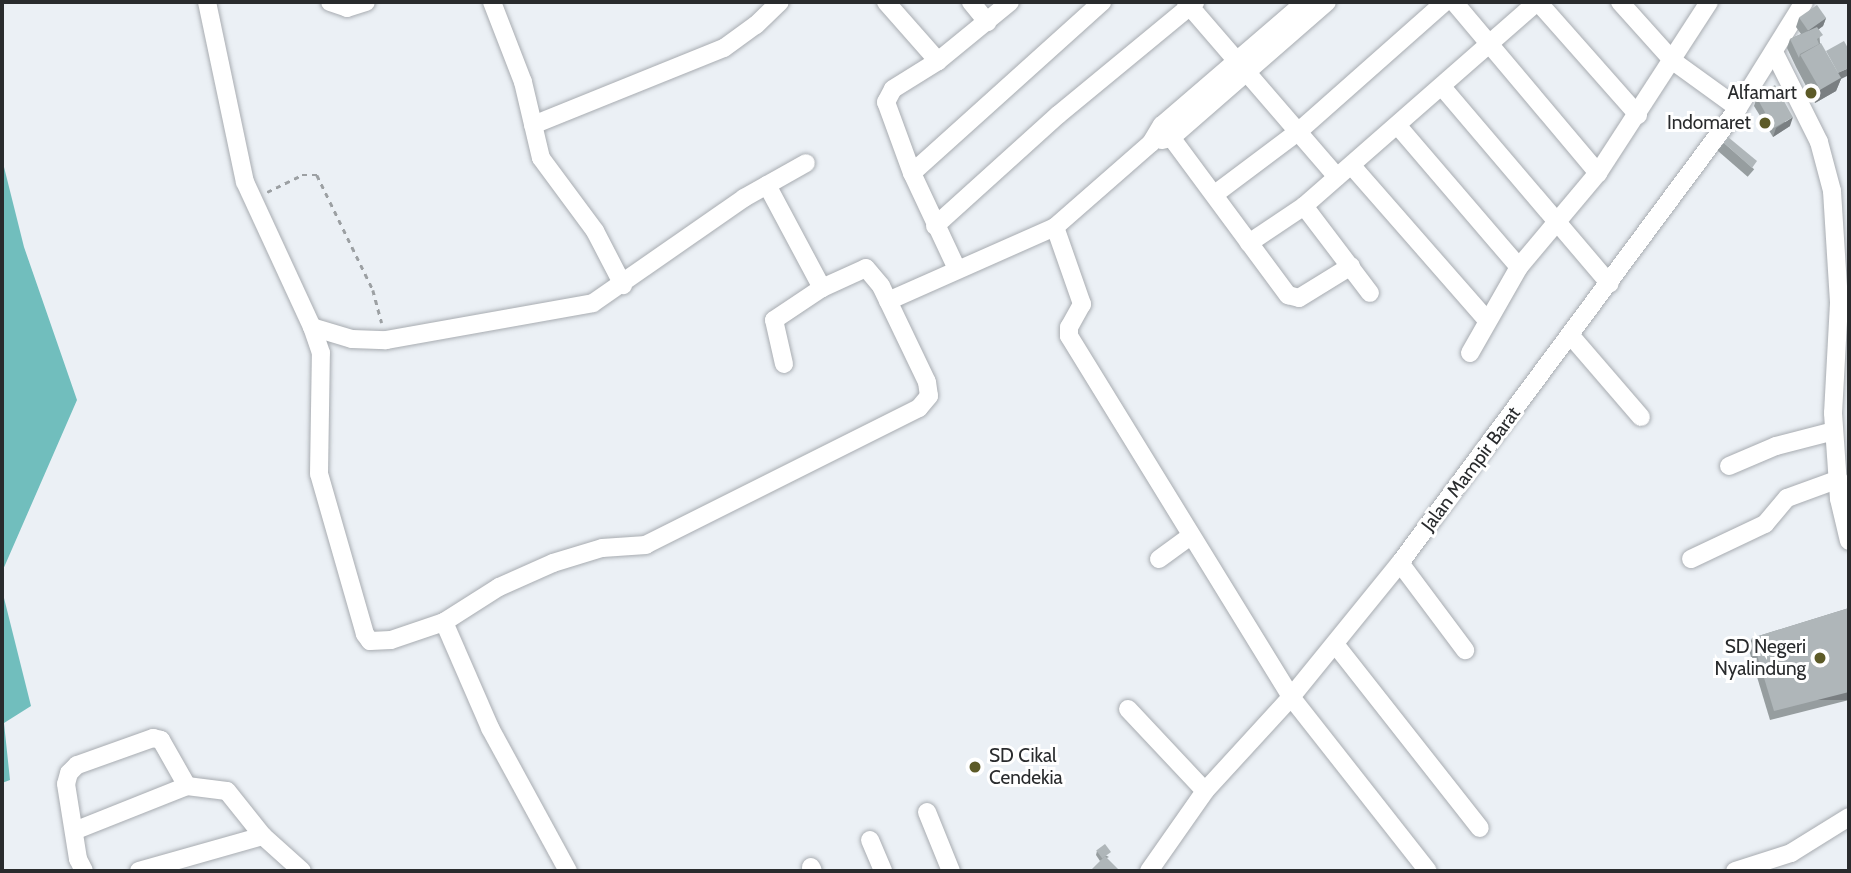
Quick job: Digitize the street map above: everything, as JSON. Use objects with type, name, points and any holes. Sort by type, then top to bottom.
[{"type":"street","points":[[207,2],[242,173],[313,327],[321,353],[319,474],[365,634],[370,641],[391,640],[444,622],[499,587],[553,563],[602,548],[646,545],[926,403],[927,382],[888,301],[866,268],[822,288],[774,320],[784,364]]},
{"type":"street","points":[[330,2],[347,8],[366,2]]},
{"type":"street","points":[[492,2],[523,82],[541,158],[595,231],[623,285]]},
{"type":"street","points":[[533,125],[724,48],[757,26],[780,2]]},
{"type":"street","points":[[886,2],[938,61]]},
{"type":"street","points":[[971,2],[987,22]]},
{"type":"street","points":[[957,269],[934,226],[912,173],[886,97],[938,61],[1010,2]]},
{"type":"street","points":[[912,173],[1102,2]]},
{"type":"street","points":[[1242,67],[1306,2]]},
{"type":"street","points":[[888,301],[1055,227],[1242,67],[1327,2]]},
{"type":"street","points":[[1214,194],[1299,131],[1445,2]]},
{"type":"street","points":[[1454,2],[1598,173]]},
{"type":"street","points":[[1249,243],[1304,206],[1352,166],[1538,2],[1638,115]]},
{"type":"street","points":[[1620,2],[1673,61],[1738,108]]},
{"type":"street","name":"Jalan Mampir Barat","points":[[1149,871],[1205,791],[1292,697],[1400,563],[1610,284],[1738,108],[1775,54],[1804,2]]},
{"type":"street","points":[[934,226],[1058,115],[1191,3],[1337,177]]},
{"type":"street","points":[[1470,353],[1519,267],[1598,173],[1638,115],[1673,61],[1703,4]]},
{"type":"street","points":[[1775,54],[1819,142],[1832,191],[1844,360],[1834,431],[1849,541]]},
{"type":"street","points":[[1443,88],[1610,284]]},
{"type":"street","points":[[1398,126],[1519,267]]},
{"type":"street","points":[[1166,132],[1292,298],[1351,266]]},
{"type":"street","points":[[313,327],[352,339],[386,340],[593,303],[766,185],[806,163]]},
{"type":"street","points":[[1352,166],[1487,320]]},
{"type":"street","points":[[766,185],[822,288]]},
{"type":"street","points":[[1304,206],[1370,293]]},
{"type":"street","points":[[1055,227],[1082,304],[1069,327],[1069,336],[1292,697],[1428,871]]},
{"type":"street","points":[[1571,336],[1641,417]]},
{"type":"street","points":[[1729,466],[1776,446],[1834,431]]},
{"type":"street","points":[[1691,559],[1765,524],[1787,498],[1839,479]]},
{"type":"street","points":[[1159,559],[1191,536]]},
{"type":"street","points":[[1400,563],[1465,650]]},
{"type":"street","points":[[444,622],[490,728],[568,871]]},
{"type":"street","points":[[1335,645],[1480,828]]},
{"type":"street","points":[[1128,709],[1205,791]]},
{"type":"street","points":[[83,871],[66,784],[77,765],[153,738],[161,740],[187,786]]},
{"type":"street","points":[[74,831],[187,786],[227,791],[263,836],[302,871]]},
{"type":"street","points":[[926,812],[951,871]]},
{"type":"street","points":[[1735,871],[1791,853],[1849,817]]},
{"type":"street","points":[[139,871],[263,836]]},
{"type":"street","points":[[870,840],[883,871]]},
{"type":"path","points":[[253,195],[261,196],[302,174],[317,175],[373,290],[386,340]]},
{"type":"water","points":[[2,159],[24,247],[77,400],[2,572]]},
{"type":"water","points":[[2,590],[31,706],[4,723],[10,780],[2,783]]},
{"type":"building","points":[[1817,5],[1826,18],[1808,31],[1799,18]]},
{"type":"building","points":[[1817,27],[1823,35],[1817,39],[1819,44],[1800,54],[1799,58],[1790,39]]},
{"type":"building","points":[[1844,41],[1849,50],[1849,68],[1838,73],[1826,51]]},
{"type":"building","points":[[1821,43],[1841,78],[1820,90],[1800,55]]},
{"type":"building","points":[[1775,85],[1793,117],[1774,128],[1756,96]]},
{"type":"building","points":[[1728,137],[1757,161],[1752,168],[1724,143]]},
{"type":"building","points":[[1849,608],[1849,692],[1774,711],[1752,638]]},
{"type":"building","points":[[1105,844],[1111,852],[1102,859],[1096,851]]},
{"type":"building","points":[[1105,856],[1120,871],[1090,871]]},
{"type":"place","name":"Alfamart","points":[[1811,93]]},
{"type":"place","name":"Indomaret","points":[[1765,123]]},
{"type":"place","name":"SD Negeri Nyalindung","points":[[1820,658]]},
{"type":"place","name":"SD Cikal Cendekia","points":[[975,767]]}]
